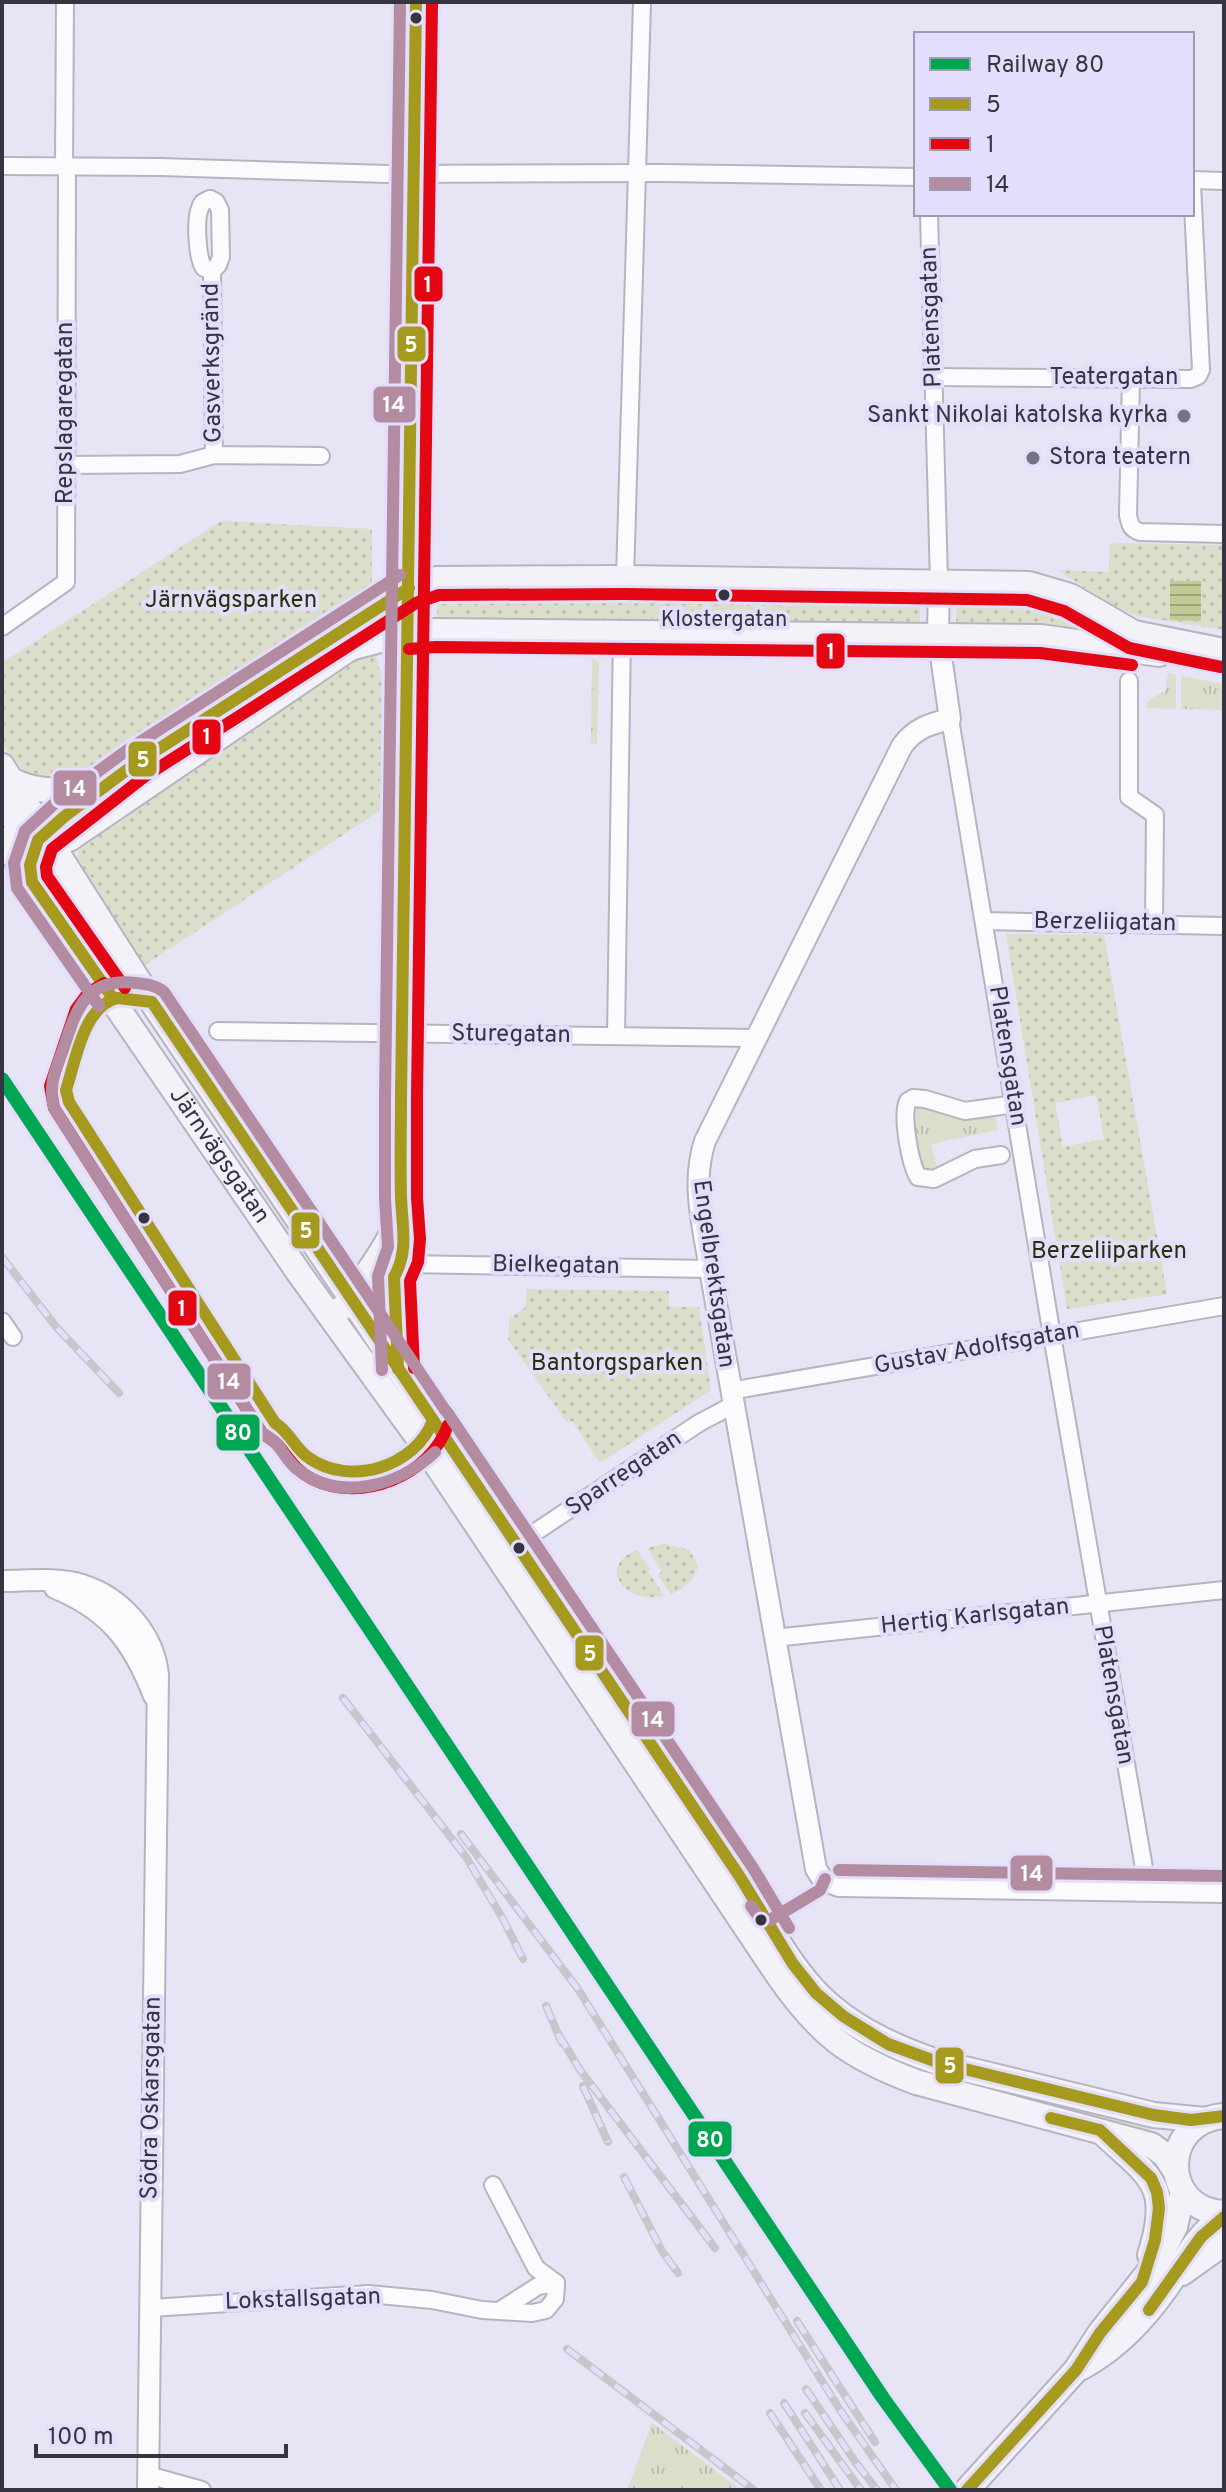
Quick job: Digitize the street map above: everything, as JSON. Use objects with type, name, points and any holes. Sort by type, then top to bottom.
[{"type":"main road","points":[[398,1369],[398,1271],[405,1231],[401,1207],[402,1033],[416,2]]},
{"type":"main road","points":[[32,882],[30,865],[45,838],[135,764],[409,588],[447,577],[939,581],[1047,587],[1070,596],[1134,633],[1224,651]]},
{"type":"main road","points":[[45,838],[69,839],[350,648],[408,633],[1055,638],[1224,666]]},
{"type":"main road","points":[[6,783],[55,792],[90,783],[135,764]]},
{"type":"main road","name":"Järnvägsgatan","points":[[6,783],[740,1877],[805,1981],[843,2016],[888,2044],[940,2063],[1154,2115],[1214,2118]]},
{"type":"main road","name":"Järnvägsgatan","points":[[2,839],[330,1317],[422,1443],[778,1975],[818,2027],[851,2053],[916,2082],[1138,2140],[1158,2149],[1199,2206],[1224,2215]]},
{"type":"main road","points":[[352,1300],[363,1278],[388,1245],[401,1207]]},
{"type":"main road","points":[[330,1317],[352,1300],[374,1294],[398,1271]]},
{"type":"main road","points":[[967,2490],[1076,2370],[1169,2242],[1179,2213],[1180,2181],[1176,2159],[1185,2136],[1214,2118]]},
{"type":"main road","points":[[1100,2130],[1141,2166],[1157,2192],[1159,2208],[1155,2240],[1142,2282]]},
{"type":"main road","points":[[1076,2370],[1125,2337],[1153,2307],[1201,2237],[1224,2215]]},
{"type":"main road","points":[[1171,2282],[1224,2243]]},
{"type":"street","name":"Repslagaregatan","points":[[2,627],[66,582],[65,2]]},
{"type":"street","points":[[625,578],[642,2]]},
{"type":"street","points":[[2,166],[414,174],[914,177]]},
{"type":"street","name":"Gasverksgränd","points":[[210,171],[210,199],[216,202],[220,210],[221,257],[212,271],[214,455]]},
{"type":"street","points":[[1194,182],[1224,181]]},
{"type":"street","name":"Platensgatan","points":[[929,216],[938,635],[1148,1891]]},
{"type":"street","name":"Teatergatan","points":[[933,377],[1191,379],[1198,376],[1201,370],[1194,216]]},
{"type":"street","points":[[1131,378],[1130,525],[1140,532],[1224,534]]},
{"type":"street","name":"Gasverksgränd","points":[[67,465],[180,464],[214,455],[321,456]]},
{"type":"street","points":[[616,1036],[622,633]]},
{"type":"street","points":[[1129,681],[1129,797],[1155,815],[1154,924]]},
{"type":"street","name":"Engelbrektsgatan","points":[[950,719],[926,725],[905,742],[705,1141],[697,1186],[710,1269],[816,1869],[823,1880],[839,1886],[1148,1891]]},
{"type":"street","name":"Berzeliigatan","points":[[985,921],[1224,926]]},
{"type":"street","name":"Sturegatan","points":[[218,1031],[756,1038]]},
{"type":"street","points":[[1001,1155],[975,1159],[934,1179],[918,1177],[914,1169],[905,1106],[913,1098],[965,1111],[1015,1104]]},
{"type":"street","name":"Bielkegatan","points":[[398,1271],[710,1269]]},
{"type":"street","name":"Gustav Adolfsgatan","points":[[732,1398],[1224,1306]]},
{"type":"street","points":[[2,1321],[13,1337]]},
{"type":"street","name":"Sparregatan","points":[[516,1545],[732,1398]]},
{"type":"street","name":"Södra Oskarsgatan","points":[[2,1581],[41,1581],[92,1606],[110,1621],[133,1649],[158,1705],[148,2482]]},
{"type":"street","name":"Hertig Karlsgatan","points":[[774,1638],[1224,1590]]},
{"type":"street","points":[[1148,1891],[1224,1892]]},
{"type":"street","points":[[493,2185],[536,2268],[556,2283]]},
{"type":"street","points":[[502,2309],[538,2286],[556,2283]]},
{"type":"street","name":"Lokstallsgatan","points":[[151,2308],[369,2294],[432,2300],[482,2310],[532,2313],[546,2310],[555,2299],[556,2283]]},
{"type":"street","points":[[148,2482],[202,2490]]},
{"type":"green space","name":"Järnvägsparken","points":[[221,521],[372,529],[372,602],[99,770],[49,781],[26,774],[2,744],[2,663]]},
{"type":"green space","points":[[1110,543],[1224,545],[1224,630],[1137,616],[1110,604],[1057,570],[1109,572]]},
{"type":"green space","points":[[437,583],[920,587],[920,628],[437,624]]},
{"type":"green space","points":[[957,587],[1031,590],[1127,637],[956,630]]},
{"type":"green space","name":"Järnvägsparken","points":[[375,652],[384,686],[384,808],[142,967],[76,860],[79,849],[335,668]]},
{"type":"green space","points":[[592,658],[599,662],[597,744],[591,744]]},
{"type":"green space","points":[[1168,673],[1176,675],[1176,709],[1146,708],[1148,701],[1165,691]]},
{"type":"green space","points":[[1181,676],[1224,684],[1224,710],[1181,709]]},
{"type":"green space","points":[[67,883],[132,989],[115,983],[52,894]]},
{"type":"green space","name":"Berzeliiparken","points":[[1006,934],[1104,935],[1167,1294],[1067,1309]],"holes":[[[1096,1095],[1104,1139],[1063,1147],[1055,1103]]]},
{"type":"green space","points":[[919,1106],[958,1118],[995,1114],[998,1130],[931,1144],[936,1165],[931,1171],[924,1171],[919,1163],[911,1117],[912,1110]]},
{"type":"green space","name":"Bantorgsparken","points":[[526,1289],[669,1291],[669,1307],[699,1307],[711,1390],[600,1463],[572,1421],[567,1423],[508,1339],[510,1318],[526,1307]]},
{"type":"green space","points":[[664,1544],[689,1550],[698,1565],[689,1583],[671,1594],[658,1575],[662,1571],[647,1548]]},
{"type":"green space","points":[[637,1550],[664,1596],[637,1595],[620,1582],[618,1565]]},
{"type":"green space","points":[[965,2080],[1153,2121],[1150,2134],[964,2085]]},
{"type":"green space","points":[[652,2423],[741,2490],[627,2490]]},
{"type":"shaded area","points":[[1170,581],[1201,581],[1201,621],[1170,620]]},
{"type":"railway","points":[[2,1257],[57,1328],[119,1393]]},
{"type":"railway","points":[[343,1698],[466,1857],[523,1959]]},
{"type":"railway","points":[[461,1834],[578,1989],[840,2410],[896,2490]]},
{"type":"railway","points":[[546,2006],[562,2043]]},
{"type":"railway","points":[[559,2035],[580,2070],[715,2248]]},
{"type":"railway","points":[[583,2086],[608,2142]]},
{"type":"railway","points":[[624,2177],[662,2251],[678,2273]]},
{"type":"railway","points":[[797,2321],[875,2442]]},
{"type":"railway","points":[[567,2349],[754,2490]]},
{"type":"railway","points":[[806,2389],[877,2490]]},
{"type":"railway","points":[[784,2403],[840,2490]]},
{"type":"railway","points":[[770,2413],[821,2490]]},
{"type":"railway","points":[[805,2413],[861,2490]]},
{"type":"rail line","name":"80","points":[[2,1079],[883,2398],[950,2490]]},
{"type":"transit line","name":"14","points":[[382,1370],[378,1276],[388,1247],[385,1096],[400,2]]},
{"type":"transit line","name":"5","points":[[398,1369],[394,1277],[402,1258],[404,1238],[401,1096],[416,2]]},
{"type":"transit line","name":"1","points":[[414,1368],[410,1281],[418,1262],[420,1239],[417,1096],[432,2]]},
{"type":"transit line","name":"14","points":[[99,1006],[17,888],[14,863],[25,831],[55,803],[126,751],[400,575]]},
{"type":"transit line","name":"5","points":[[112,997],[32,882],[30,865],[38,840],[135,764],[409,588]]},
{"type":"transit line","name":"1","points":[[125,988],[47,876],[46,867],[52,849],[144,777],[416,603],[439,595],[625,594],[1027,600],[1064,611],[1129,648],[1221,667]]},
{"type":"transit line","name":"1","points":[[409,649],[1040,653],[1132,665]]},
{"type":"transit line","name":"14","points":[[435,1452],[404,1474],[368,1486],[350,1488],[314,1479],[294,1466],[277,1444],[262,1433],[54,1108],[52,1084],[58,1062],[73,1020],[86,998],[105,985],[119,982],[146,984],[164,992],[445,1410]]},
{"type":"transit line","name":"1","points":[[104,983],[88,993],[76,1009],[50,1086],[54,1108],[262,1433],[312,1479],[331,1486],[351,1488],[372,1486],[410,1471],[439,1443],[448,1425]]},
{"type":"transit line","name":"5","points":[[118,998],[152,1002],[433,1420],[412,1450],[397,1460],[380,1468],[362,1471],[325,1467],[304,1454],[275,1423],[69,1102],[66,1090],[89,1023],[106,1003],[118,998]]},
{"type":"transit line","name":"14","points":[[447,1412],[753,1868],[789,1928]]},
{"type":"transit line","name":"5","points":[[433,1420],[740,1877],[793,1964],[816,1993],[843,2016],[888,2044],[940,2063],[1154,2115],[1191,2120],[1224,2116]]},
{"type":"transit line","name":"14","points":[[839,1870],[1224,1876]]},
{"type":"transit line","name":"14","points":[[751,1906],[761,1920],[770,1920],[820,1890],[825,1879]]},
{"type":"transit line","name":"5","points":[[967,2490],[1076,2370],[1100,2333],[1142,2282],[1155,2240],[1159,2208],[1151,2178],[1100,2130],[1051,2118]]},
{"type":"transit line","name":"5","points":[[1149,2310],[1201,2237],[1224,2217]]},
{"type":"place","name":"Sankt Nikolai katolska kyrka","points":[[1184,416]]},
{"type":"place","name":"Stora teatern","points":[[1033,458]]},
{"type":"place","name":"Klostergatan","points":[[724,595]]}]
